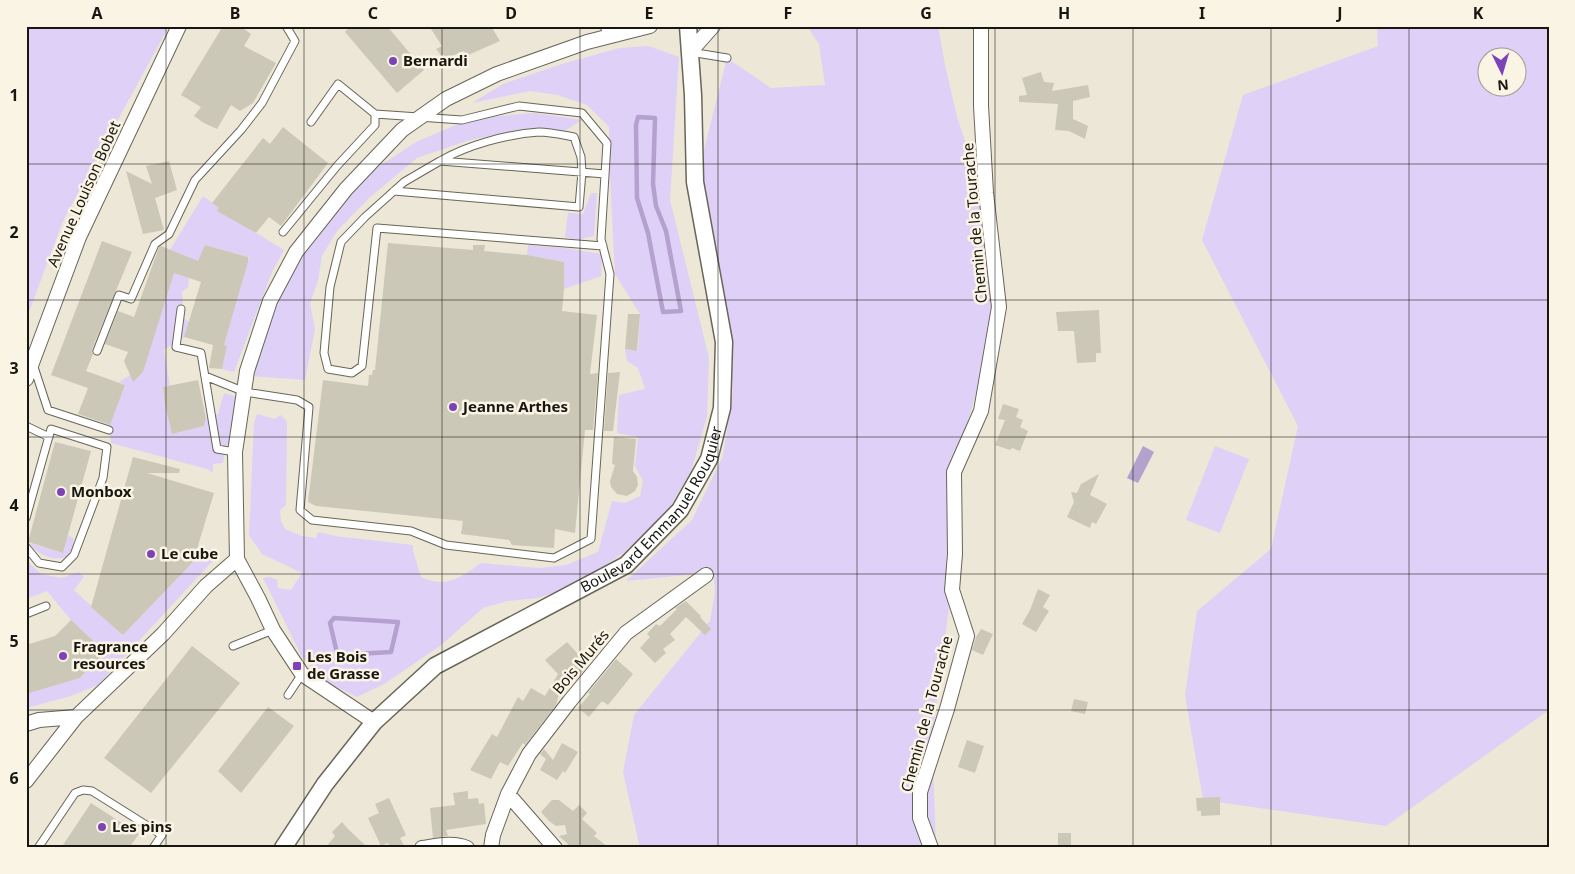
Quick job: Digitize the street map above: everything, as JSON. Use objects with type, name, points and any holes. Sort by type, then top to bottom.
[{"type":"street","name":"Avenue Louison Bobet","points":[[26,379],[79,236],[180,26]]},
{"type":"street","points":[[374,722],[302,674],[273,630],[237,559],[235,452],[247,371],[270,301],[296,252],[346,189],[402,130],[419,117],[446,99],[497,74],[587,42],[606,32],[650,26]]},
{"type":"street","name":"Boulevard Emmanuel Rouquier","points":[[283,848],[325,784],[374,722],[435,666],[626,565],[680,510],[709,459],[722,408],[724,342],[695,182],[693,95],[688,26]]},
{"type":"street","points":[[690,52],[713,26]]},
{"type":"street","name":"Chemin de la Tourache","points":[[931,848],[920,818],[920,792],[947,709],[967,636],[952,590],[955,554],[954,472],[981,410],[999,307],[986,193],[981,26]]},
{"type":"street","points":[[26,781],[76,717],[163,634],[206,586],[237,559]]},
{"type":"street","name":"Bois Murés","points":[[491,848],[493,835],[508,794],[529,754],[568,702],[626,633],[706,575]]},
{"type":"street","points":[[26,724],[39,720],[76,717]]},
{"type":"street","points":[[508,794],[555,848]]},
{"type":"street","points":[[422,848],[460,845],[467,848]]},
{"type":"lane","points":[[97,351],[119,295],[131,299],[154,244],[169,234],[195,180],[262,103],[295,41],[286,26]]},
{"type":"lane","points":[[690,52],[727,58]]},
{"type":"lane","points":[[205,376],[245,392],[297,400],[309,406],[300,510],[312,520],[411,531],[446,545],[554,558],[591,539],[610,274],[601,238],[607,143],[582,113],[519,106],[462,120],[375,114],[338,84],[311,122]]},
{"type":"lane","points":[[283,232],[337,166],[375,125],[375,114]]},
{"type":"lane","points":[[394,190],[579,207],[582,172],[581,157],[574,137],[541,132],[505,138],[455,152],[404,182],[394,190],[341,242],[330,287],[324,353],[328,369],[352,373],[362,366],[377,228],[603,246]]},
{"type":"lane","points":[[440,161],[605,174]]},
{"type":"lane","points":[[181,309],[176,347],[201,353],[217,449],[235,452]]},
{"type":"lane","points":[[33,364],[48,410],[109,430]]},
{"type":"lane","points":[[26,426],[49,437]]},
{"type":"lane","points":[[26,518],[51,429],[106,447],[103,478],[74,555],[62,567],[38,563],[26,547]]},
{"type":"lane","points":[[26,614],[46,606]]},
{"type":"lane","points":[[234,646],[273,630]]},
{"type":"lane","points":[[288,695],[302,674]]},
{"type":"lane","points":[[38,848],[74,793],[82,790],[92,791],[162,835],[154,848]]},
{"type":"shaded area","points":[[26,26],[169,26],[63,221],[26,320]]},
{"type":"shaded area","points":[[807,26],[938,26],[957,117],[984,197],[995,290],[993,336],[948,488],[946,580],[949,607],[932,738],[936,848],[640,848],[623,772],[634,715],[710,621],[715,593],[714,578],[696,574],[626,581],[692,520],[723,456],[733,391],[730,333],[704,194],[702,158],[727,58],[771,88],[825,85],[819,44]]},
{"type":"shaded area","points":[[1377,26],[1549,26],[1549,710],[1386,826],[1203,800],[1185,695],[1197,611],[1271,549],[1298,426],[1202,240],[1243,95],[1378,46]]},
{"type":"shaded area","points":[[648,46],[679,57],[670,200],[709,358],[707,417],[691,471],[663,518],[623,553],[575,586],[538,598],[507,601],[483,608],[440,646],[384,684],[357,697],[324,681],[302,657],[263,578],[270,577],[277,580],[278,588],[291,590],[302,573],[262,554],[249,535],[254,423],[257,414],[274,419],[281,415],[287,422],[286,505],[280,510],[281,521],[285,529],[302,536],[316,538],[318,532],[335,536],[413,545],[421,577],[438,582],[445,582],[459,577],[481,563],[539,568],[566,565],[598,552],[612,501],[625,503],[640,496],[643,481],[635,466],[638,437],[617,433],[619,395],[645,389],[638,368],[627,361],[625,349],[638,351],[640,314],[615,274],[609,127],[587,105],[558,95],[530,91],[472,103],[503,84],[562,64],[619,48]]},
{"type":"shaded area","points":[[534,113],[582,120],[563,132],[519,130],[470,140],[417,158],[369,198],[337,231],[322,256],[318,280],[310,304],[315,329],[305,380],[252,376],[274,305],[308,247],[366,175],[416,142],[472,118]]},
{"type":"shaded area","points":[[591,193],[597,193],[594,236],[578,240],[565,237],[568,213],[583,214]]},
{"type":"shaded area","points":[[203,196],[246,227],[284,250],[272,272],[234,372],[222,369],[227,346],[224,345],[249,257],[205,245],[198,262],[183,275],[189,279],[188,287],[182,292],[183,302],[177,308],[176,316],[183,317],[189,322],[184,337],[164,350],[170,386],[163,388],[165,405],[172,434],[204,426],[207,416],[218,414],[224,393],[236,397],[233,442],[226,445],[223,463],[213,464],[213,473],[207,469],[111,443],[109,426],[125,385],[119,382],[130,375],[134,381],[143,372],[180,254],[170,250]]},
{"type":"shaded area","points":[[528,245],[602,254],[601,276],[564,289],[564,262],[527,255]]},
{"type":"shaded area","points":[[1143,446],[1154,452],[1138,483],[1127,478]]},
{"type":"shaded area","points":[[1215,446],[1249,459],[1220,533],[1186,520]]},
{"type":"shaded area","points":[[68,535],[73,538],[73,547],[70,554],[58,559],[42,554],[29,543],[63,553]]},
{"type":"shaded area","points":[[198,545],[220,553],[98,685],[71,696],[26,708],[26,694],[80,678],[100,658],[99,655],[103,650],[71,620],[47,591],[26,599],[26,560],[41,574],[61,578],[79,572],[84,577],[74,590],[123,635],[193,562]]},
{"type":"building","points":[[223,26],[240,26],[251,34],[244,46],[276,63],[253,103],[240,111],[231,105],[217,129],[194,116],[201,107],[181,95]]},
{"type":"building","name":"Bernardi","points":[[350,26],[387,26],[424,70],[397,93],[345,32]]},
{"type":"building","points":[[429,26],[491,26],[500,41],[466,56],[464,51],[444,59],[436,49],[442,46]]},
{"type":"building","points":[[1041,72],[1044,82],[1054,83],[1052,91],[1088,85],[1090,97],[1073,101],[1073,119],[1088,126],[1085,139],[1069,131],[1055,130],[1058,104],[1019,102],[1019,96],[1027,95],[1022,78]]},
{"type":"building","points":[[283,127],[328,163],[281,226],[269,217],[256,233],[217,211],[219,208],[212,203],[263,138],[270,144]]},
{"type":"building","points":[[169,161],[177,190],[155,198],[164,230],[143,234],[126,171],[152,184],[146,166]]},
{"type":"building","points":[[102,241],[132,252],[92,349],[93,354],[86,371],[125,385],[110,425],[78,414],[88,388],[51,375]]},
{"type":"building","name":"Jeanne Arthes","points":[[388,243],[473,250],[473,245],[485,245],[484,251],[527,255],[564,262],[562,311],[597,315],[590,374],[598,373],[593,430],[585,430],[575,533],[555,529],[554,548],[512,545],[509,540],[461,534],[463,521],[316,506],[308,502],[323,380],[368,386],[369,375],[372,375],[373,370],[375,370]]},
{"type":"building","points":[[205,245],[248,257],[224,345],[227,346],[222,369],[209,368],[213,345],[184,337],[201,282],[174,273],[143,372],[133,382],[124,361],[128,352],[105,344],[118,311],[134,317],[159,247],[161,246],[198,261]]},
{"type":"building","points":[[1099,310],[1101,353],[1096,353],[1096,362],[1077,363],[1074,331],[1058,331],[1056,312]]},
{"type":"building","points":[[628,314],[640,314],[637,351],[625,349]]},
{"type":"building","points":[[620,372],[613,431],[604,431],[608,373]]},
{"type":"building","points":[[198,380],[206,418],[204,426],[172,434],[163,387]]},
{"type":"building","points":[[1003,404],[1019,409],[1016,417],[1023,420],[1020,427],[1028,431],[1020,451],[995,445],[1005,420],[998,419]]},
{"type":"building","points":[[614,437],[636,439],[633,471],[637,477],[638,485],[635,491],[627,496],[617,494],[611,487],[610,481],[615,465],[612,464]]},
{"type":"building","name":"Monbox","points":[[55,442],[91,451],[63,553],[28,542]]},
{"type":"building","name":"Le cube","points":[[133,457],[180,469],[179,473],[147,473],[214,493],[193,562],[123,635],[91,607]]},
{"type":"building","points":[[1099,474],[1090,495],[1107,504],[1096,524],[1092,522],[1090,528],[1067,517],[1074,502],[1071,492],[1077,493],[1081,484]]},
{"type":"building","points":[[1038,589],[1050,595],[1043,607],[1049,611],[1036,632],[1022,624]]},
{"type":"building","points":[[686,601],[711,629],[705,635],[686,617],[670,634],[675,640],[663,649],[666,653],[655,663],[640,648],[650,637],[647,634],[656,624],[660,626],[677,609],[675,608]]},
{"type":"building","name":"Fragrance resources","points":[[71,620],[103,650],[99,655],[100,657],[80,678],[26,694],[26,645],[55,636]]},
{"type":"building","points":[[981,629],[993,634],[983,655],[972,650]]},
{"type":"building","points":[[567,642],[588,665],[575,681],[565,672],[556,705],[525,745],[523,743],[508,766],[500,762],[491,779],[470,770],[492,734],[497,737],[518,697],[523,701],[531,688],[545,696],[558,674],[545,660]]},
{"type":"building","points":[[192,646],[240,683],[151,793],[104,758]]},
{"type":"building","points":[[616,659],[633,674],[608,705],[602,701],[589,717],[578,708]]},
{"type":"building","points":[[1074,699],[1088,702],[1085,714],[1071,711]]},
{"type":"building","points":[[268,707],[294,726],[241,793],[218,771]]},
{"type":"building","points":[[967,740],[984,746],[975,773],[958,767]]},
{"type":"building","points":[[562,743],[578,752],[565,773],[563,771],[557,780],[540,770],[546,759],[540,754],[544,749],[553,760]]},
{"type":"building","points":[[468,791],[468,799],[478,798],[479,804],[484,803],[486,824],[446,830],[448,836],[433,838],[430,808],[455,805],[453,793]]},
{"type":"building","points":[[1220,797],[1220,815],[1201,816],[1201,811],[1197,811],[1196,798]]},
{"type":"building","points":[[389,798],[406,835],[400,838],[405,848],[390,848],[388,843],[381,846],[368,818],[379,813],[375,804]]},
{"type":"building","points":[[552,800],[559,800],[573,811],[579,805],[587,813],[582,819],[597,833],[594,836],[609,848],[572,848],[559,836],[567,834],[565,825],[556,826],[541,812]]},
{"type":"building","name":"Les pins","points":[[91,803],[139,834],[129,848],[61,848]]},
{"type":"building","points":[[342,822],[368,848],[325,848],[335,836],[332,832]]},
{"type":"building","points":[[1058,833],[1071,833],[1071,848],[1058,848]]},
{"type":"waterway","points":[[638,117],[655,118],[653,184],[656,206],[666,231],[681,311],[663,312],[648,233],[637,198],[636,125],[638,117]]},
{"type":"waterway","points":[[334,618],[398,622],[391,652],[340,655],[337,653],[330,623],[334,618]]},
{"type":"place","name":"Bernardi","points":[[393,61]]},
{"type":"place","name":"Jeanne Arthes","points":[[453,407]]},
{"type":"place","name":"Monbox","points":[[61,492]]},
{"type":"place","name":"Le cube","points":[[151,554]]},
{"type":"place","name":"Fragrance resources","points":[[63,656]]},
{"type":"place","name":"Les Bois de Grasse","points":[[297,666]]},
{"type":"place","name":"Les pins","points":[[102,827]]}]
